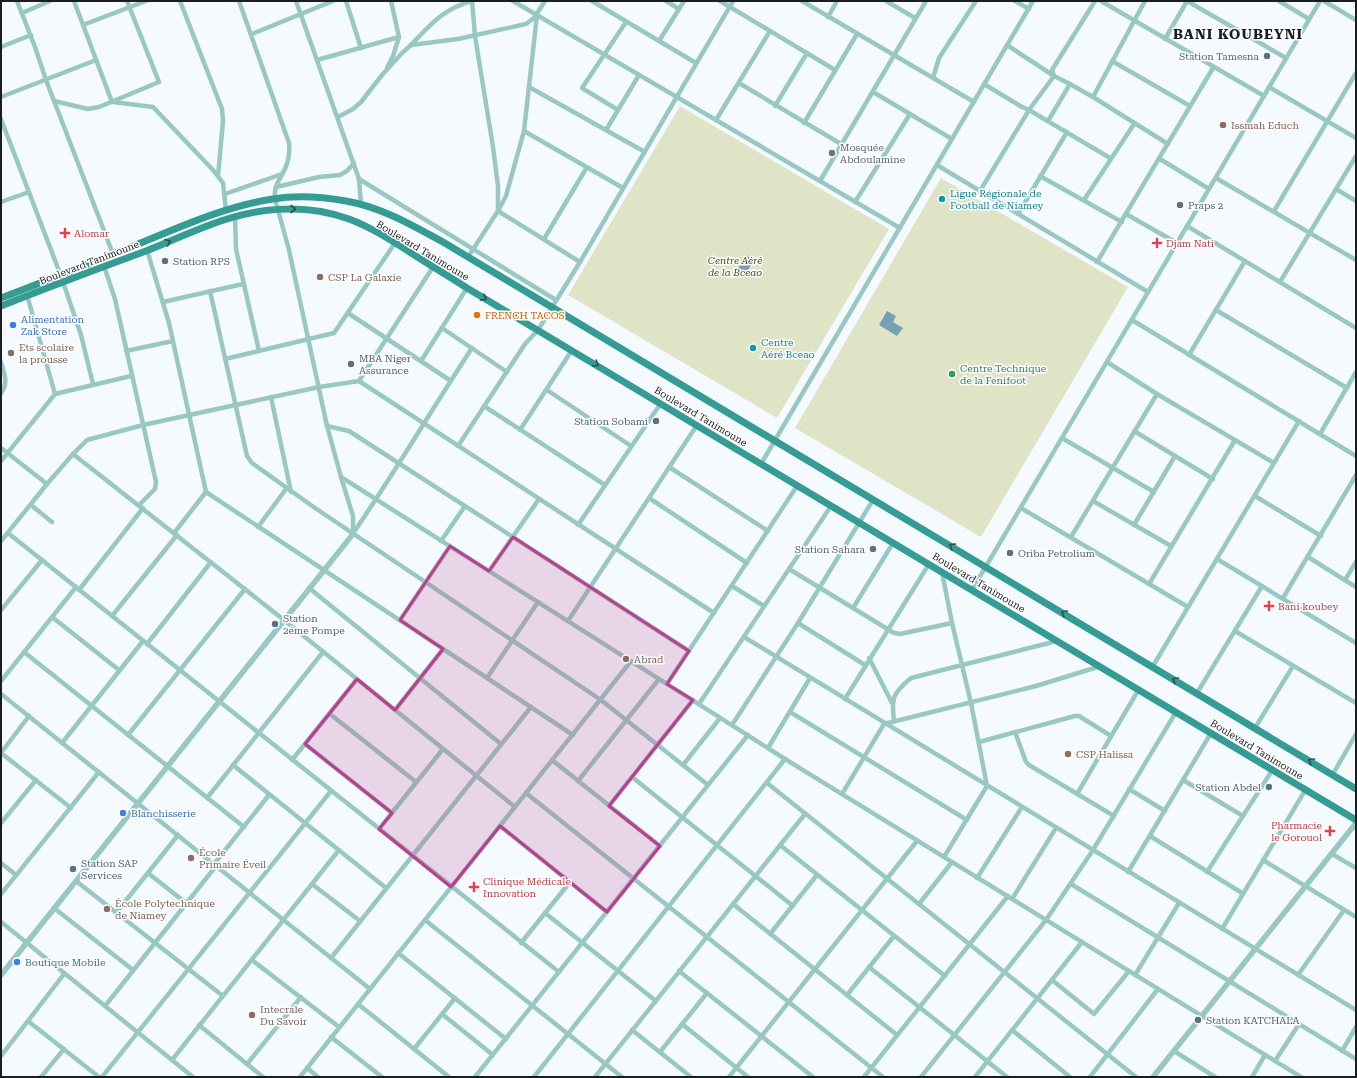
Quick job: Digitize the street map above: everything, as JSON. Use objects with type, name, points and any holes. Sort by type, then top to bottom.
[{"type":"main road","name":"Boulevard Tanimoune","points":[[1,306],[27,296],[113,254],[206,216],[275,199],[315,198],[346,201],[379,210],[404,221],[468,258],[1153,666],[1356,789]]},
{"type":"main road","name":"Boulevard Tanimoune","points":[[1,298],[104,266],[208,225],[235,217],[277,209],[312,210],[349,219],[395,242],[467,288],[1101,666],[1356,820]]},
{"type":"street","points":[[17,1],[113,254]]},
{"type":"street","points":[[22,13],[50,1]]},
{"type":"street","points":[[74,1],[112,102]]},
{"type":"street","points":[[54,101],[88,109],[99,107],[159,82],[127,1]]},
{"type":"street","points":[[83,25],[146,1]]},
{"type":"street","points":[[180,1],[222,109],[223,121],[218,176]]},
{"type":"street","points":[[239,1],[252,34],[275,106],[289,143],[290,155],[274,194],[277,209],[290,250],[327,426],[353,516],[353,534]]},
{"type":"street","points":[[296,1],[354,163],[359,179],[361,205]]},
{"type":"street","points":[[252,34],[333,1]]},
{"type":"street","points":[[346,1],[360,48]]},
{"type":"street","points":[[382,75],[393,56],[399,36],[391,1]]},
{"type":"street","points":[[338,117],[353,109],[361,102],[382,75],[436,18],[457,5],[472,1],[475,36],[498,186],[498,211]]},
{"type":"street","points":[[513,1],[900,228]]},
{"type":"street","points":[[411,45],[475,36],[526,24],[537,15],[545,1]]},
{"type":"street","points":[[592,1],[696,63]]},
{"type":"street","points":[[666,1],[679,9]]},
{"type":"street","points":[[659,41],[684,1]]},
{"type":"street","points":[[720,1],[835,70]]},
{"type":"street","points":[[458,446],[528,340],[538,330],[552,308],[733,1]]},
{"type":"street","points":[[802,1],[974,102]]},
{"type":"street","points":[[828,17],[837,1]]},
{"type":"street","points":[[886,1],[915,18]]},
{"type":"street","points":[[820,181],[926,1]]},
{"type":"street","points":[[933,78],[939,58],[976,1]]},
{"type":"street","points":[[1015,1],[1029,9]]},
{"type":"street","points":[[761,464],[1033,1]]},
{"type":"street","points":[[1054,76],[1052,70],[1095,1]]},
{"type":"street","points":[[1101,1],[1213,68],[1264,96]]},
{"type":"street","points":[[1093,97],[1145,1]]},
{"type":"street","points":[[1165,39],[1187,1],[1286,58]]},
{"type":"street","points":[[1279,1],[1309,19]]},
{"type":"street","points":[[972,590],[1320,1]]},
{"type":"street","points":[[1324,1],[1356,20]]},
{"type":"street","points":[[468,258],[506,196],[524,131],[537,15]]},
{"type":"street","points":[[618,110],[582,88],[626,22]]},
{"type":"street","points":[[716,120],[770,31]]},
{"type":"street","points":[[804,123],[857,34]]},
{"type":"street","points":[[1,47],[31,35]]},
{"type":"street","points":[[317,60],[399,36]]},
{"type":"street","points":[[1007,45],[1054,76],[1093,97],[1168,144]]},
{"type":"street","points":[[775,106],[807,53]]},
{"type":"street","points":[[1,97],[96,60]]},
{"type":"street","points":[[1112,61],[1190,106]]},
{"type":"street","points":[[1098,262],[1213,68]]},
{"type":"street","points":[[606,130],[639,75]]},
{"type":"street","points":[[980,191],[1029,110],[1054,76]]},
{"type":"street","points":[[1274,211],[1327,120],[1355,77]]},
{"type":"street","points":[[739,83],[775,106],[841,144]]},
{"type":"street","points":[[984,84],[1110,158]]},
{"type":"street","points":[[1048,121],[1070,84]]},
{"type":"street","points":[[1269,86],[1356,138]]},
{"type":"street","points":[[529,88],[645,152]]},
{"type":"street","points":[[873,92],[952,139]]},
{"type":"street","points":[[112,102],[153,107],[223,183],[226,211]]},
{"type":"street","points":[[855,202],[910,114]]},
{"type":"street","points":[[1,119],[62,279],[81,335],[93,384]]},
{"type":"street","points":[[1084,200],[1110,158],[1134,124]]},
{"type":"street","points":[[524,131],[623,188]]},
{"type":"street","points":[[1018,214],[1066,132]]},
{"type":"street","points":[[1280,282],[1356,156]]},
{"type":"street","points":[[1160,159],[1209,189]]},
{"type":"street","points":[[276,187],[319,176],[340,175],[347,172],[354,163]]},
{"type":"street","points":[[937,165],[1148,292]]},
{"type":"street","points":[[544,239],[587,167]]},
{"type":"street","points":[[225,194],[282,174]]},
{"type":"street","points":[[1040,176],[1122,222]]},
{"type":"street","points":[[1216,178],[1356,260]]},
{"type":"street","points":[[359,179],[556,300]]},
{"type":"street","points":[[1336,189],[1356,201]]},
{"type":"street","points":[[1,202],[29,192]]},
{"type":"street","points":[[498,211],[580,262]]},
{"type":"street","points":[[1126,214],[1177,243]]},
{"type":"street","points":[[235,217],[235,246],[259,351]]},
{"type":"street","points":[[1187,226],[1356,328]]},
{"type":"street","points":[[225,359],[334,333],[395,242]]},
{"type":"street","points":[[147,250],[173,341],[206,492],[572,735]]},
{"type":"street","points":[[1189,355],[1245,262]]},
{"type":"street","points":[[1,682],[52,617],[77,589],[156,486],[114,295],[104,266]]},
{"type":"street","points":[[359,380],[433,267]]},
{"type":"street","points":[[163,302],[243,284]]},
{"type":"street","points":[[421,361],[467,288]]},
{"type":"street","points":[[210,292],[248,459],[252,464],[286,489],[601,700],[708,785]]},
{"type":"street","points":[[27,296],[54,394]]},
{"type":"street","points":[[1216,310],[1347,388]]},
{"type":"street","points":[[348,313],[451,381]]},
{"type":"street","points":[[1132,320],[1356,456]]},
{"type":"street","points":[[442,328],[507,372]]},
{"type":"street","points":[[126,351],[173,341]]},
{"type":"street","points":[[1,975],[353,534],[472,348]]},
{"type":"street","points":[[520,430],[572,350]]},
{"type":"street","points":[[1,362],[6,381],[4,390],[1,393]]},
{"type":"street","points":[[1107,362],[1157,394],[1274,463]]},
{"type":"street","points":[[1320,434],[1356,372]]},
{"type":"street","points":[[1,461],[54,394],[131,376]]},
{"type":"street","points":[[1,541],[47,484],[87,440],[143,425],[319,387],[359,380],[714,613]]},
{"type":"street","points":[[547,390],[632,446]]},
{"type":"street","points":[[1071,537],[1157,394]]},
{"type":"street","points":[[271,397],[291,492]]},
{"type":"street","points":[[578,525],[660,403]]},
{"type":"street","points":[[484,406],[605,486]]},
{"type":"street","points":[[1153,666],[1299,421]]},
{"type":"street","points":[[568,621],[697,425]]},
{"type":"street","points":[[327,426],[349,430],[689,651]]},
{"type":"street","points":[[1134,431],[1213,479]]},
{"type":"street","points":[[1062,438],[1154,492]]},
{"type":"street","points":[[1149,584],[1235,440]]},
{"type":"street","points":[[1,448],[47,484]]},
{"type":"street","points":[[73,454],[284,620],[515,807]]},
{"type":"street","points":[[1134,525],[1175,456]]},
{"type":"street","points":[[669,467],[768,531]]},
{"type":"street","points":[[1283,598],[1356,475]]},
{"type":"street","points":[[341,477],[732,726],[1298,1076]]},
{"type":"street","points":[[667,684],[797,486]]},
{"type":"street","points":[[258,527],[286,489]]},
{"type":"street","points":[[112,616],[206,492]]},
{"type":"street","points":[[1255,496],[1321,536]]},
{"type":"street","points":[[649,498],[747,563]]},
{"type":"street","points":[[490,572],[539,499]]},
{"type":"street","points":[[732,726],[820,588],[873,500]]},
{"type":"street","points":[[1092,501],[1171,546]]},
{"type":"street","points":[[31,505],[52,522]]},
{"type":"street","points":[[441,541],[464,506]]},
{"type":"street","points":[[699,704],[831,506]]},
{"type":"street","points":[[1021,508],[1188,607]]},
{"type":"street","points":[[8,533],[559,972]]},
{"type":"street","points":[[853,608],[893,543]]},
{"type":"street","points":[[400,620],[450,546]]},
{"type":"street","points":[[1308,558],[1356,587]]},
{"type":"street","points":[[1217,559],[1356,643]]},
{"type":"street","points":[[1,610],[42,560]]},
{"type":"street","points":[[62,743],[120,670],[145,643],[211,562]]},
{"type":"street","points":[[1345,580],[1356,562]]},
{"type":"street","points":[[845,699],[929,564]]},
{"type":"street","points":[[789,569],[894,633],[900,634],[952,623]]},
{"type":"street","points":[[942,572],[988,786],[944,857]]},
{"type":"street","points":[[732,586],[764,606]]},
{"type":"street","points":[[1197,693],[1262,586]]},
{"type":"street","points":[[309,588],[501,744]]},
{"type":"street","points":[[128,735],[245,589]]},
{"type":"street","points":[[487,678],[538,602]]},
{"type":"street","points":[[52,617],[120,670]]},
{"type":"street","points":[[798,623],[865,665]]},
{"type":"street","points":[[1235,631],[1356,703]]},
{"type":"street","points":[[744,637],[884,724],[1356,1010]]},
{"type":"street","points":[[892,703],[896,694],[911,678],[961,664],[1057,641]]},
{"type":"street","points":[[395,710],[443,649]]},
{"type":"street","points":[[24,652],[244,827]]},
{"type":"street","points":[[207,798],[323,652]]},
{"type":"street","points":[[870,658],[892,703],[894,721]]},
{"type":"street","points":[[300,1077],[631,661]]},
{"type":"street","points":[[842,794],[884,724],[1036,686],[1101,666]]},
{"type":"street","points":[[1255,728],[1293,666]]},
{"type":"street","points":[[768,748],[810,678]]},
{"type":"street","points":[[292,760],[357,679]]},
{"type":"street","points":[[578,781],[659,679]]},
{"type":"street","points":[[1077,794],[1138,689]]},
{"type":"street","points":[[1,694],[370,989]]},
{"type":"street","points":[[609,806],[693,700]]},
{"type":"street","points":[[331,958],[531,707]]},
{"type":"street","points":[[790,712],[968,820]]},
{"type":"street","points":[[921,1077],[1046,920],[1093,850],[1176,712]]},
{"type":"street","points":[[330,714],[416,782]]},
{"type":"street","points":[[29,716],[1,753],[71,808]]},
{"type":"street","points":[[979,742],[1077,716],[1111,736]]},
{"type":"street","points":[[683,765],[720,718]]},
{"type":"street","points":[[1015,732],[1027,764],[1114,816]]},
{"type":"street","points":[[1128,872],[1211,733]]},
{"type":"street","points":[[1333,774],[1356,734]]},
{"type":"street","points":[[475,1077],[748,735]]},
{"type":"street","points":[[305,744],[392,813]]},
{"type":"street","points":[[379,829],[443,749]]},
{"type":"street","points":[[534,1077],[785,759]]},
{"type":"street","points":[[552,760],[660,846]]},
{"type":"street","points":[[233,765],[386,888]]},
{"type":"street","points":[[1208,872],[1273,769]]},
{"type":"street","points":[[1,894],[99,772]]},
{"type":"street","points":[[632,777],[793,906]]},
{"type":"street","points":[[1,823],[36,780]]},
{"type":"street","points":[[1184,780],[1243,816]]},
{"type":"street","points":[[767,783],[1136,1077]]},
{"type":"street","points":[[1129,789],[1165,811]]},
{"type":"street","points":[[1222,929],[1242,893],[1306,789]]},
{"type":"street","points":[[102,1077],[330,791]]},
{"type":"street","points":[[526,793],[883,1077]]},
{"type":"street","points":[[105,1006],[154,942],[186,904],[269,794]]},
{"type":"street","points":[[978,878],[1022,807]]},
{"type":"street","points":[[595,1077],[805,814]]},
{"type":"street","points":[[1153,1077],[1356,823]]},
{"type":"street","points":[[500,826],[607,912]]},
{"type":"street","points":[[864,1077],[970,945],[1010,898],[1056,828]]},
{"type":"street","points":[[116,913],[178,835]]},
{"type":"street","points":[[1150,836],[1242,893]]},
{"type":"street","points":[[729,1077],[917,841]]},
{"type":"street","points":[[780,845],[945,976]]},
{"type":"street","points":[[172,1060],[339,850]]},
{"type":"street","points":[[1332,854],[1356,868]]},
{"type":"street","points":[[1263,860],[1356,917]]},
{"type":"street","points":[[919,904],[952,862]]},
{"type":"street","points":[[1,863],[16,875]]},
{"type":"street","points":[[148,873],[186,904]]},
{"type":"street","points":[[770,934],[817,875]]},
{"type":"street","points":[[76,881],[223,996]]},
{"type":"street","points":[[521,943],[570,882]]},
{"type":"street","points":[[312,884],[360,921]]},
{"type":"street","points":[[1071,884],[1356,1059]]},
{"type":"street","points":[[1135,975],[1179,903]]},
{"type":"street","points":[[733,904],[897,1035]]},
{"type":"street","points":[[54,908],[133,970]]},
{"type":"street","points":[[1298,976],[1344,910]]},
{"type":"street","points":[[545,913],[656,1001]]},
{"type":"street","points":[[425,920],[622,1077]]},
{"type":"street","points":[[1,922],[193,1077]]},
{"type":"street","points":[[847,995],[894,936]]},
{"type":"street","points":[[975,1077],[1082,942]]},
{"type":"street","points":[[398,953],[506,1039]]},
{"type":"street","points":[[252,960],[339,1027]]},
{"type":"street","points":[[869,967],[1007,1077]]},
{"type":"street","points":[[679,971],[813,1077]]},
{"type":"street","points":[[1052,980],[1094,1014],[1129,971]]},
{"type":"street","points":[[1,1056],[64,974]]},
{"type":"street","points":[[1090,1077],[1158,989]]},
{"type":"street","points":[[660,1052],[707,993]]},
{"type":"street","points":[[247,1064],[301,997]]},
{"type":"street","points":[[414,1049],[455,998]]},
{"type":"street","points":[[358,1004],[449,1077]]},
{"type":"street","points":[[442,1014],[493,1055]]},
{"type":"street","points":[[28,1021],[99,1077]]},
{"type":"street","points":[[682,1024],[748,1077]]},
{"type":"street","points":[[1275,1061],[1298,1024]]},
{"type":"street","points":[[199,1025],[262,1077]]},
{"type":"street","points":[[1342,1051],[1356,1027]]},
{"type":"street","points":[[632,1030],[691,1077]]},
{"type":"street","points":[[1012,1030],[1070,1077]]},
{"type":"street","points":[[331,1037],[382,1077]]},
{"type":"street","points":[[41,1077],[64,1049]]},
{"type":"street","points":[[1174,1051],[1215,1077]]},
{"type":"street","points":[[1252,1077],[1265,1055]]},
{"type":"street","points":[[307,1068],[318,1077]]},
{"type":"highlighted area","points":[[513,537],[689,651],[667,684],[693,700],[609,806],[660,846],[607,912],[500,826],[451,887],[379,829],[392,813],[305,744],[357,679],[395,710],[443,649],[400,620],[450,546],[489,571]]},
{"type":"green space","name":"Centre Aéré de la Bceao","points":[[680,106],[889,229],[777,418],[568,295]]},
{"type":"green space","name":"Centre Technique de la Fenifoot","points":[[941,178],[1128,287],[981,537],[795,428]]},
{"type":"water","points":[[746,255],[754,260],[745,275],[737,270]]},
{"type":"water","points":[[887,311],[896,316],[893,322],[903,328],[897,336],[879,325]]},
{"type":"place","name":"Station Tamesna","points":[[1267,56]]},
{"type":"place","name":"Issmah Educh","points":[[1223,125]]},
{"type":"place","name":"Mosquée Abdoulamine","points":[[832,153]]},
{"type":"place","name":"Ligue Régionale de Football de Niamey","points":[[942,199]]},
{"type":"place","name":"Praps 2","points":[[1180,205]]},
{"type":"place","name":"Alomar","points":[[65,233]]},
{"type":"place","name":"Djam Nati","points":[[1157,243]]},
{"type":"place","name":"Station RPS","points":[[165,261]]},
{"type":"place","name":"CSP La Galaxie","points":[[320,277]]},
{"type":"place","name":"FRENCH TACOS","points":[[477,315]]},
{"type":"place","name":"Alimentation Zak Store","points":[[13,325]]},
{"type":"place","name":"Centre Aéré Bceao","points":[[753,348]]},
{"type":"place","name":"Ets scolaire la prousse","points":[[11,353]]},
{"type":"place","name":"MBA Niger Assurance","points":[[351,364]]},
{"type":"place","name":"Centre Technique de la Fenifoot","points":[[952,374]]},
{"type":"place","name":"Station Sobami","points":[[656,421]]},
{"type":"place","name":"Station Sahara","points":[[873,549]]},
{"type":"place","name":"Oriba Petrolium","points":[[1010,553]]},
{"type":"place","name":"Bani koubey","points":[[1269,606]]},
{"type":"place","name":"Station 2éme Pompe","points":[[275,624]]},
{"type":"place","name":"Abrad","points":[[626,659]]},
{"type":"place","name":"CSP Halissa","points":[[1068,754]]},
{"type":"place","name":"Station Abdel","points":[[1269,787]]},
{"type":"place","name":"Blanchisserie","points":[[123,813]]},
{"type":"place","name":"Pharmacie le Gorouol","points":[[1330,831]]},
{"type":"place","name":"École Primaire Éveil","points":[[191,858]]},
{"type":"place","name":"Station SAP Services","points":[[73,869]]},
{"type":"place","name":"Clinique Médicale Innovation","points":[[474,887]]},
{"type":"place","name":"École Polytechnique de Niamey","points":[[107,909]]},
{"type":"place","name":"Boutique Mobile","points":[[17,962]]},
{"type":"place","name":"Intecrale Du Savoir","points":[[252,1015]]},
{"type":"place","name":"Station KATCHALA","points":[[1198,1020]]},
{"type":"district","name":"BANI KOUBEYNI","points":[[1238,34]]}]
